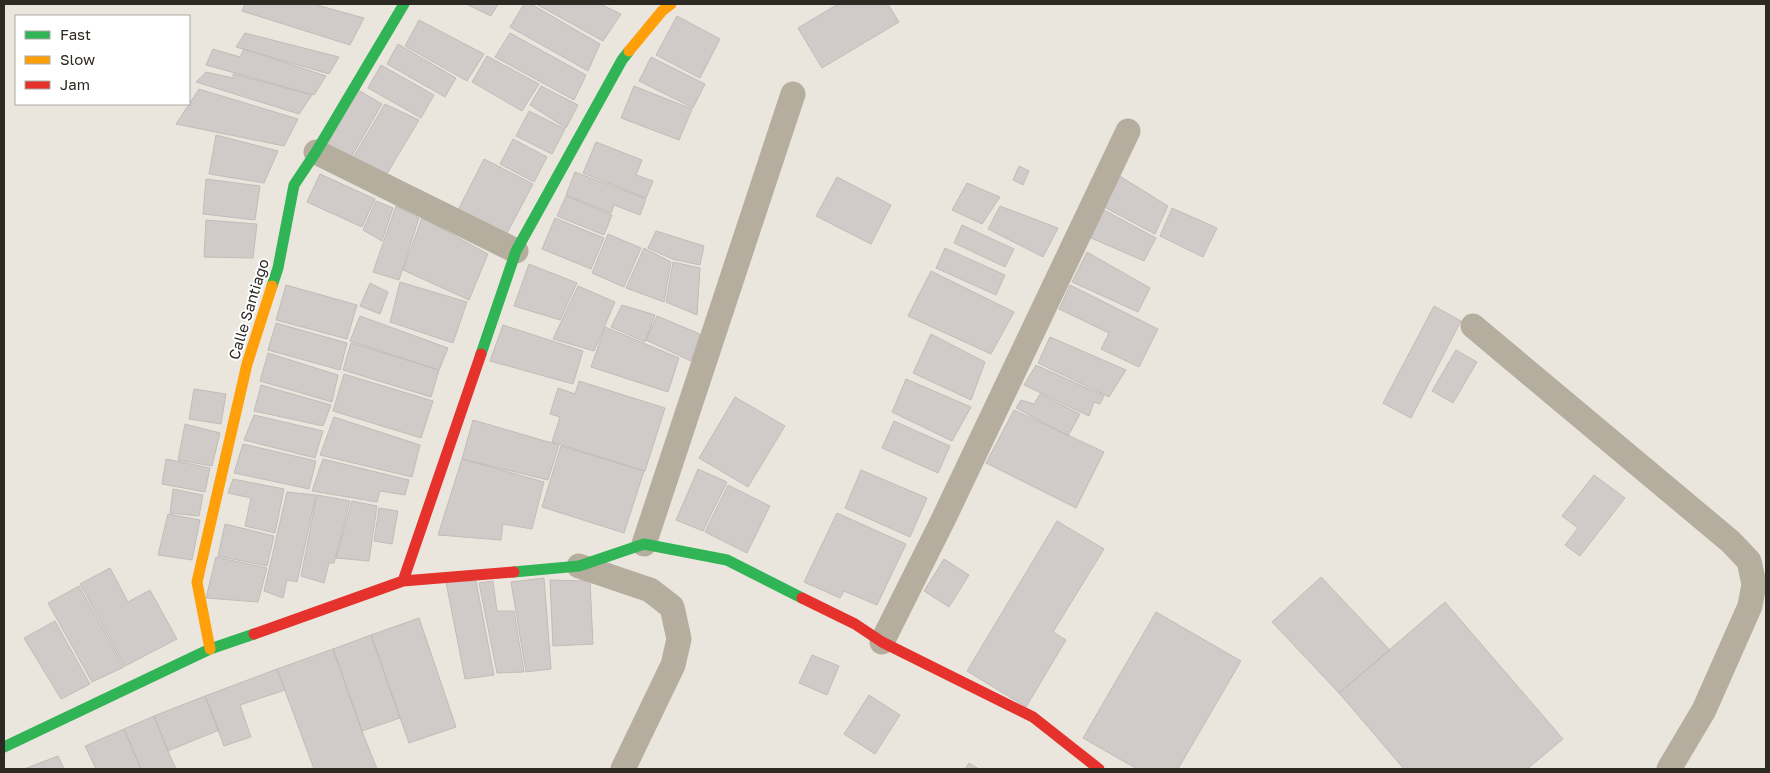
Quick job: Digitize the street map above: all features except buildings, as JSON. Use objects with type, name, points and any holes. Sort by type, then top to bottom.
[{"type":"street","name":"Calle Santiago","points":[[210,648],[197,582],[247,364],[278,268],[294,185],[316,152],[404,4]]},
{"type":"street","points":[[403,580],[516,251],[622,60],[662,11],[671,4]]},
{"type":"street","points":[[644,544],[793,94]]},
{"type":"street","points":[[882,642],[944,518],[1128,131]]},
{"type":"street","points":[[316,152],[516,251]]},
{"type":"street","points":[[1473,326],[1731,542],[1749,561],[1754,584],[1750,606],[1704,710],[1669,769]]},
{"type":"street","points":[[4,747],[210,648],[403,580],[579,566],[644,544],[727,560],[855,624],[882,642],[1033,717],[1099,769]]},
{"type":"street","points":[[579,566],[650,590],[672,607],[680,638],[673,665],[622,769]]},
{"type":"traffic: fast","points":[[272,286],[278,268],[294,185],[316,152],[404,4]]},
{"type":"traffic: fast","points":[[481,354],[516,251],[622,60],[629,51]]},
{"type":"traffic: fast","points":[[514,572],[579,566],[644,544],[727,560],[802,598]]},
{"type":"traffic: fast","points":[[4,747],[210,649],[254,634]]},
{"type":"traffic: slow","points":[[629,51],[662,11],[671,4]]},
{"type":"traffic: slow","points":[[210,649],[197,582],[247,364],[272,286]]},
{"type":"traffic: jam","points":[[403,581],[481,354]]},
{"type":"traffic: jam","points":[[254,634],[403,581],[514,572]]},
{"type":"traffic: jam","points":[[802,598],[855,624],[882,642],[1033,717],[1099,769]]}]
